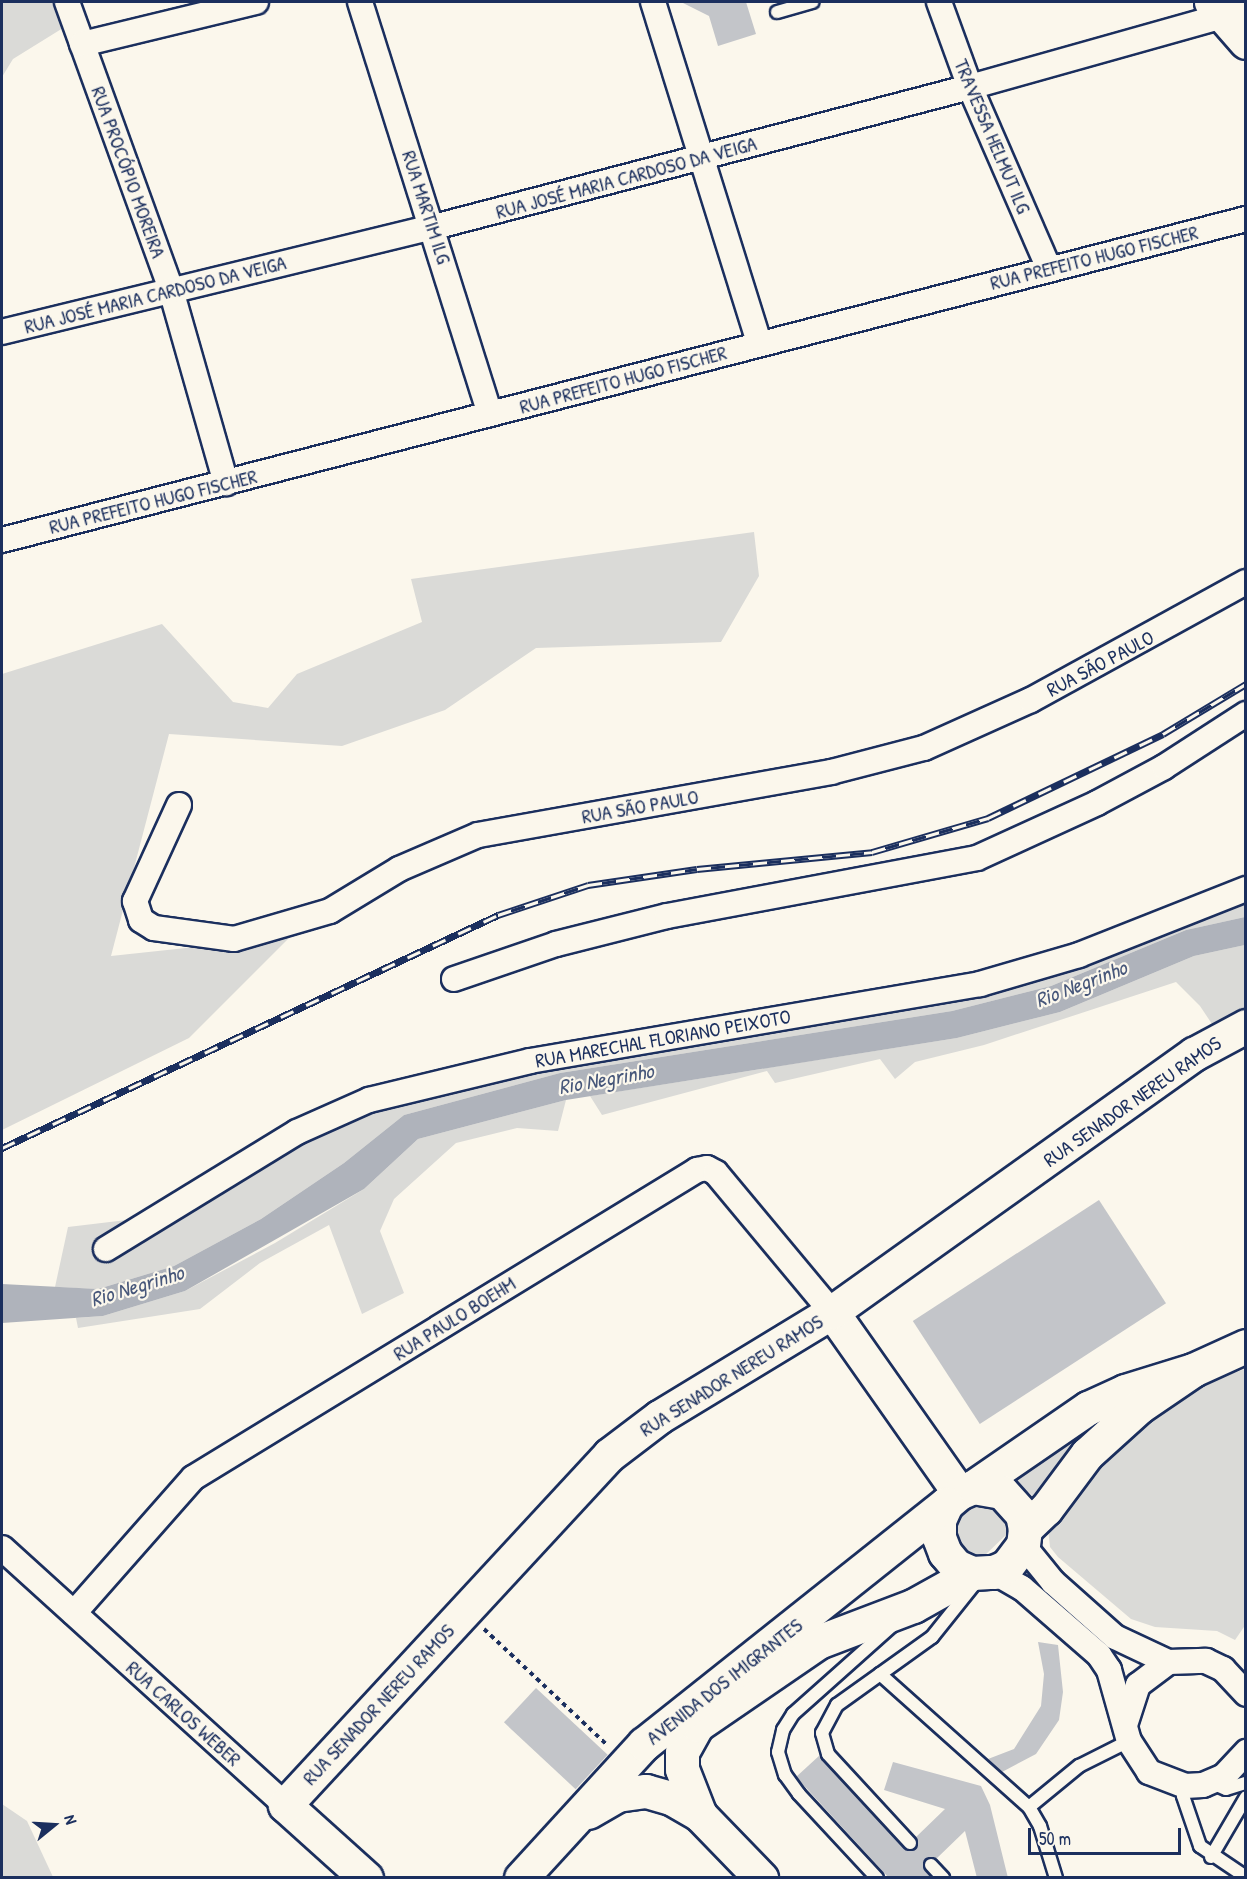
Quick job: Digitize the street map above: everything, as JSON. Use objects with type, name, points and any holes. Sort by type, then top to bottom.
[{"type":"main road","points":[[1226,6],[1245,42]]},
{"type":"main road","name":"RUA SENADOR NEREU RAMOS","points":[[285,1804],[588,1475],[631,1437],[832,1312],[1194,1054],[1245,1026]]},
{"type":"main road","points":[[832,1312],[960,1495]]},
{"type":"main road","name":"AVENIDA DOS IMIGRANTES","points":[[520,1878],[626,1762],[960,1495],[1088,1408],[1125,1391],[1193,1371],[1245,1346]]},
{"type":"main road","name":"AVENIDA DOS IMIGRANTES","points":[[700,1815],[682,1769],[682,1752],[697,1725],[799,1653],[913,1606],[983,1573],[1007,1566],[1024,1537],[1110,1430],[1193,1371]]},
{"type":"main road","points":[[983,1573],[957,1566],[945,1554],[939,1537],[939,1520],[960,1495],[1002,1492],[1022,1514],[1024,1537]]},
{"type":"main road","points":[[576,1819],[617,1795],[646,1791],[671,1798],[700,1815],[761,1878]]},
{"type":"main road","name":"RUA CARLOS WEBER","points":[[285,1804],[366,1878]]},
{"type":"street","name":"RUA PROCÓPIO MOREIRA","points":[[67,2],[171,290],[225,483]]},
{"type":"street","points":[[82,44],[256,2]]},
{"type":"street","name":"RUA MARTIM ILG","points":[[360,2],[434,227],[490,414]]},
{"type":"street","points":[[653,2],[759,343]]},
{"type":"street","name":"TRAVESSA HELMUT ILG","points":[[939,2],[970,87],[1049,269]]},
{"type":"street","name":"RUA JOSÉ MARIA CARDOSO DA VEIGA","points":[[2,332],[434,227],[970,87],[1226,6]]},
{"type":"street","name":"RUA PREFEITO HUGO FISCHER","points":[[2,540],[1245,219]]},
{"type":"street","name":"RUA SÃO PAULO","points":[[179,805],[135,901],[141,920],[154,928],[234,939],[330,911],[399,869],[478,835],[831,772],[924,748],[1031,700],[1245,582]]},
{"type":"street","points":[[454,979],[556,945],[667,916],[978,858],[1098,803],[1164,767],[1245,714]]},
{"type":"street","name":"RUA MARECHAL FLORIANO PEIXOTO","points":[[106,1249],[297,1132],[369,1101],[530,1061],[980,984],[1079,954],[1245,889]]},
{"type":"street","name":"RUA PAULO BOEHM","points":[[74,1613],[193,1478],[697,1170],[707,1168],[716,1173],[832,1312]]},
{"type":"street","points":[[1024,1537],[1053,1582],[1115,1637],[1168,1662],[1206,1661],[1243,1685]]},
{"type":"street","name":"RUA CARLOS WEBER","points":[[2,1548],[285,1804]]},
{"type":"street","points":[[983,1573],[1023,1588],[1099,1655],[1109,1670],[1127,1731],[1149,1772],[1185,1786],[1211,1782],[1224,1776],[1245,1752]]},
{"type":"street","points":[[1127,1731],[1138,1685],[1168,1662]]},
{"type":"lane","points":[[777,12],[813,2]]},
{"type":"lane","points":[[910,1842],[828,1754],[822,1733],[837,1705],[932,1637],[983,1573]]},
{"type":"lane","points":[[877,1878],[799,1794],[785,1775],[778,1752],[783,1730],[794,1714],[913,1606]]},
{"type":"lane","points":[[880,1674],[1029,1807],[1040,1826],[1056,1878]]},
{"type":"lane","points":[[1029,1807],[1127,1731]]},
{"type":"lane","points":[[1211,1782],[1226,1789],[1245,1783]]},
{"type":"lane","points":[[1185,1786],[1183,1796],[1195,1836],[1211,1857],[1245,1877]]},
{"type":"lane","points":[[1211,1857],[1245,1797]]},
{"type":"lane","points":[[931,1865],[943,1878]]},
{"type":"path","points":[[464,1611],[626,1762]]},
{"type":"shaded area","points":[[2,2],[53,2],[63,28],[13,59],[2,77]]},
{"type":"shaded area","points":[[754,532],[759,576],[721,642],[536,648],[445,710],[342,746],[169,734],[111,956],[290,937],[189,1038],[2,1130],[2,674],[162,624],[233,702],[268,708],[297,674],[422,622],[411,579]]},
{"type":"shaded area","points":[[1245,889],[1245,917],[1186,930],[1051,986],[952,1011],[560,1073],[404,1115],[344,1163],[261,1219],[174,1266],[98,1289],[55,1287],[68,1227],[160,1216],[369,1101],[943,992]]},
{"type":"shaded area","points":[[1245,945],[1245,1010],[1214,1027],[1200,1006],[1176,982],[984,1045],[915,1062],[895,1079],[880,1059],[775,1083],[767,1071],[602,1115],[590,1096],[957,1038],[1060,1012],[1194,956]]},
{"type":"shaded area","points":[[566,1100],[558,1131],[517,1128],[456,1143],[394,1199],[380,1231],[404,1293],[362,1314],[329,1225],[260,1263],[200,1309],[78,1328],[76,1318],[103,1316],[185,1291],[275,1243],[364,1189],[418,1139]]},
{"type":"shaded area","points":[[1245,1369],[1246,1624],[1235,1640],[1217,1631],[1155,1627],[1131,1619],[1058,1557],[1050,1547],[1048,1528],[1081,1478],[1175,1394]]},
{"type":"shaded area","points":[[1118,1401],[1039,1501],[1007,1474]]},
{"type":"shaded area","points":[[958,1501],[996,1505],[1011,1525],[1007,1534],[982,1558],[957,1552],[952,1517]]},
{"type":"shaded area","points":[[2,1804],[27,1821],[53,1877],[2,1877]]},
{"type":"water","name":"Rio Negrinho","points":[[1245,917],[1245,945],[1194,956],[1060,1012],[957,1038],[566,1100],[418,1139],[364,1189],[185,1291],[103,1316],[2,1323],[2,1284],[98,1289],[174,1266],[261,1219],[344,1163],[404,1115],[560,1073],[952,1011],[1051,986],[1186,930]]},
{"type":"building","points":[[681,2],[746,2],[756,34],[718,46],[709,16]]},
{"type":"building","points":[[1099,1200],[1166,1303],[980,1424],[913,1321]]},
{"type":"building","points":[[1038,1642],[1058,1645],[1063,1692],[1059,1720],[1036,1754],[1002,1772],[988,1759],[1014,1749],[1041,1706],[1044,1674]]},
{"type":"building","points":[[536,1688],[608,1755],[576,1789],[504,1722]]},
{"type":"building","points":[[820,1755],[908,1851],[916,1849],[916,1837],[945,1809],[884,1790],[893,1762],[981,1786],[990,1805],[1008,1878],[977,1878],[965,1831],[936,1859],[925,1859],[923,1867],[931,1878],[889,1878],[796,1777]]},
{"type":"railway","points":[[2,1148],[498,915],[588,885],[697,869],[872,852],[988,818],[1163,734],[1246,684]]}]
